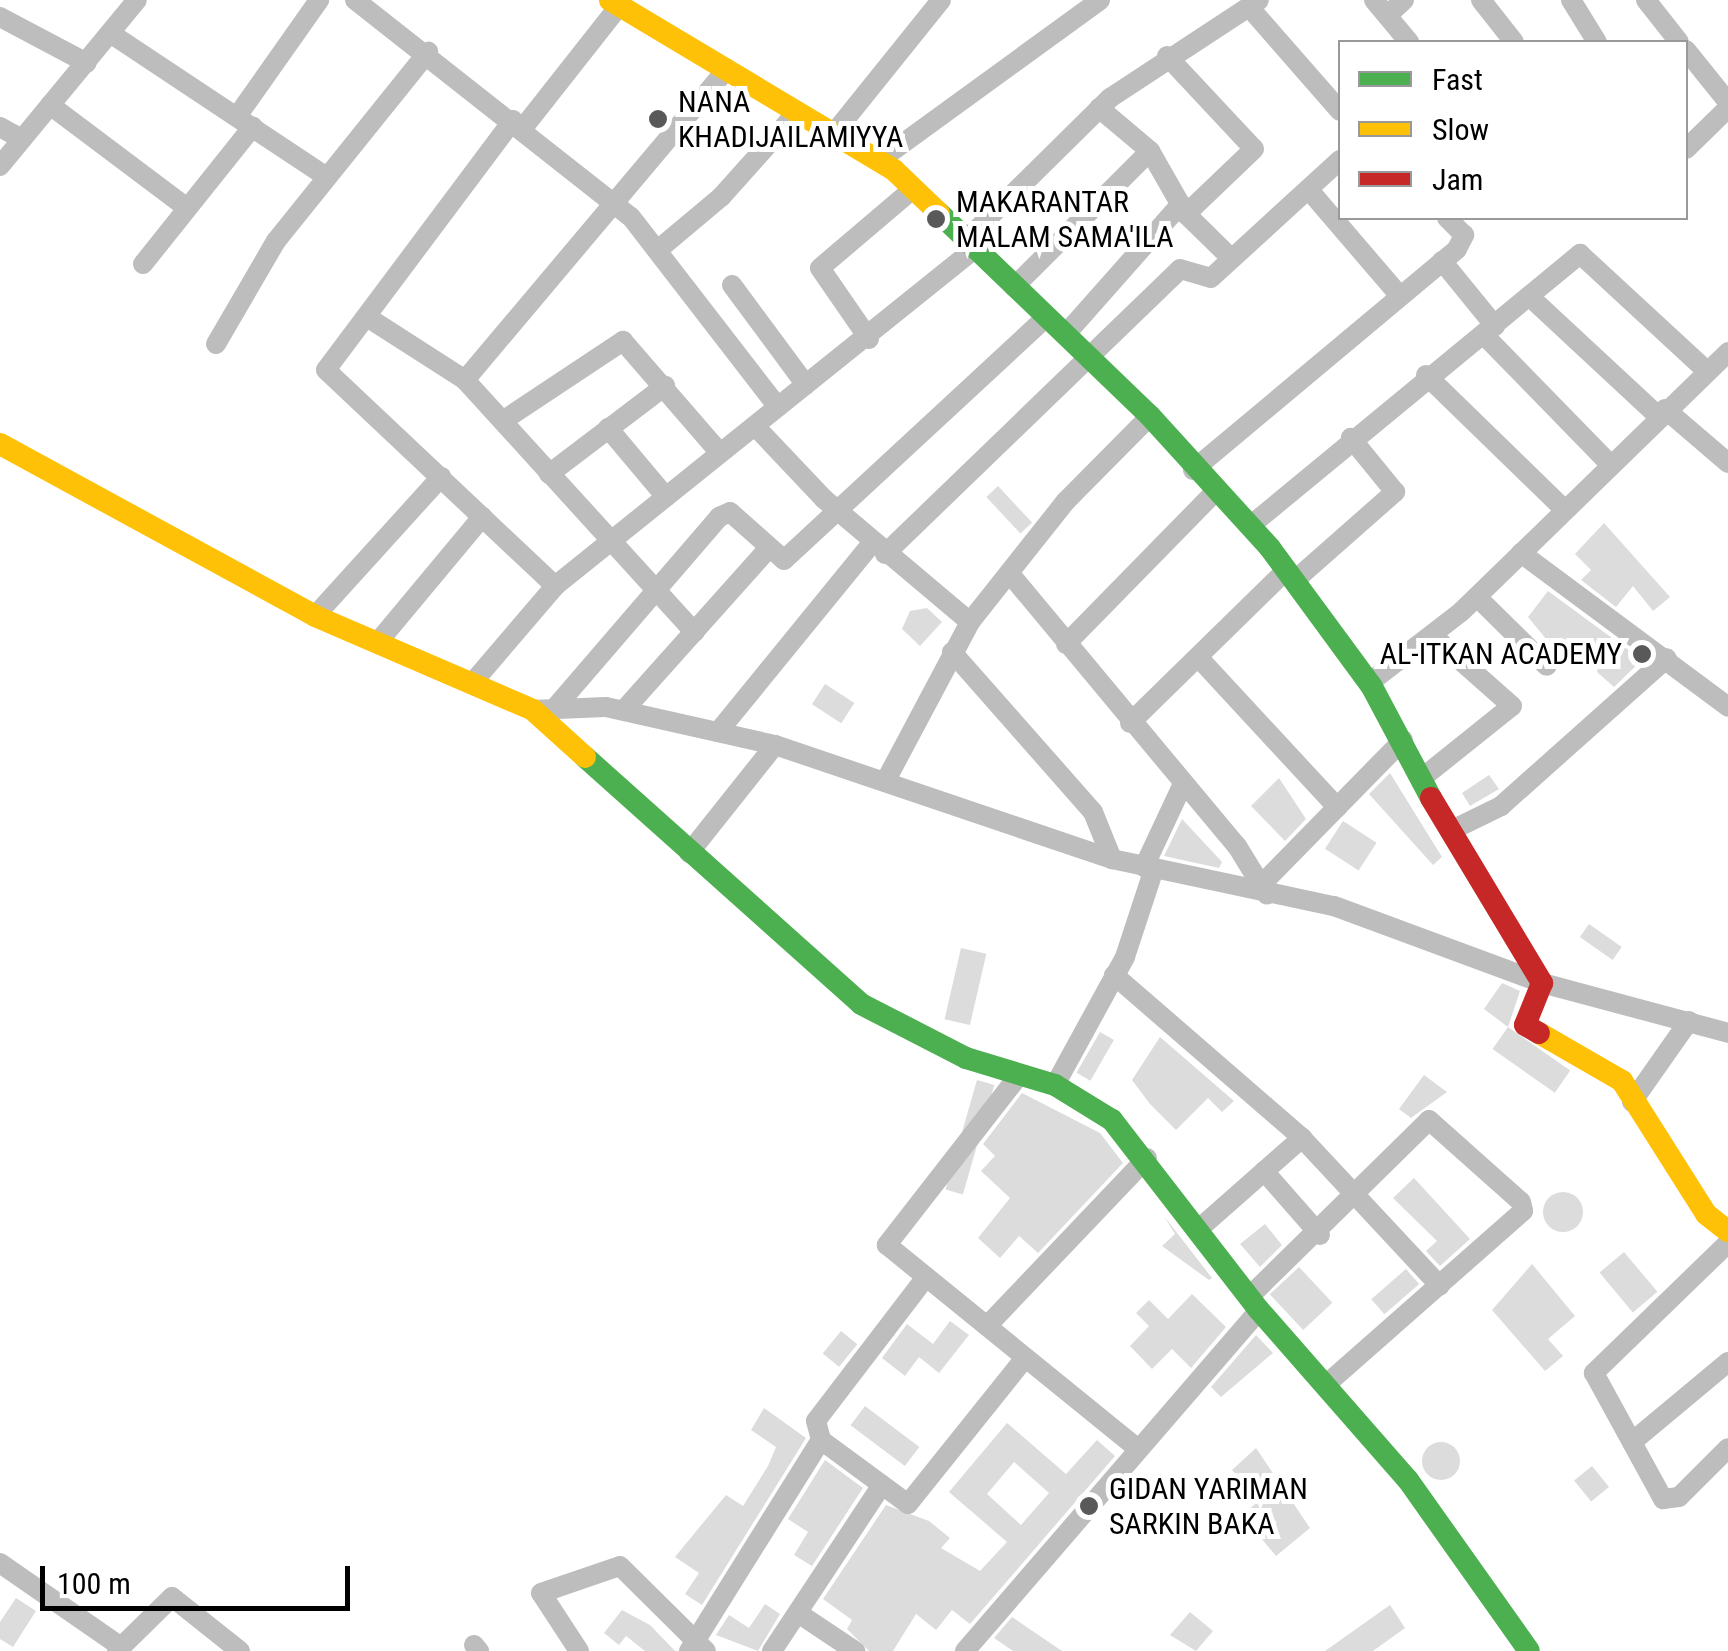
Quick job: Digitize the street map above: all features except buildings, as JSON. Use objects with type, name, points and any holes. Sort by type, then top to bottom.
[{"type":"street","points":[[0,166],[137,0]]},
{"type":"street","points":[[143,264],[188,208],[246,121],[319,0]]},
{"type":"street","points":[[354,0],[428,52],[616,205],[659,249],[778,407]]},
{"type":"street","points":[[835,132],[941,0]]},
{"type":"street","points":[[880,160],[1100,0]]},
{"type":"street","points":[[1404,0],[1381,7],[1407,40]]},
{"type":"street","points":[[1482,0],[1512,40]]},
{"type":"street","points":[[1571,0],[1596,40]]},
{"type":"street","points":[[1646,0],[1677,40]]},
{"type":"street","points":[[556,586],[441,476],[328,378],[366,317],[617,2],[880,160],[914,188],[1150,416],[1213,494],[1250,526],[1369,682],[1450,832],[1542,983]]},
{"type":"street","points":[[474,681],[556,586],[869,339],[972,243],[1099,108],[1166,56],[1254,4],[1338,109]]},
{"type":"street","points":[[0,17],[87,63]]},
{"type":"street","points":[[110,33],[325,176]]},
{"type":"street","points":[[216,344],[325,176],[428,52]]},
{"type":"street","points":[[1688,53],[1728,105],[1688,147]]},
{"type":"street","points":[[1064,335],[1183,209],[1254,148],[1166,56]]},
{"type":"street","points":[[465,380],[726,70]]},
{"type":"street","points":[[50,105],[188,208]]},
{"type":"street","points":[[1099,108],[1150,151],[1183,209],[1232,259]]},
{"type":"street","points":[[659,249],[796,112]]},
{"type":"street","points":[[0,127],[22,138]]},
{"type":"street","points":[[1014,287],[1150,151]]},
{"type":"street","points":[[718,732],[879,548],[1092,360],[1180,269],[1211,278],[1338,162]]},
{"type":"street","points":[[869,339],[820,268],[914,188]]},
{"type":"street","points":[[1308,190],[1399,295]]},
{"type":"street","points":[[1193,470],[1442,261],[1465,238],[1448,220]]},
{"type":"street","points":[[1250,526],[1426,374],[1490,330],[1585,254],[1706,372]]},
{"type":"street","points":[[1442,261],[1490,330],[1608,462]]},
{"type":"street","points":[[732,286],[806,385]]},
{"type":"street","points":[[1530,297],[1662,413],[1728,463]]},
{"type":"street","points":[[366,317],[465,380],[608,542],[694,632]]},
{"type":"street","points":[[543,710],[652,588],[730,512],[784,560],[834,508],[1046,317]]},
{"type":"street","points":[[504,420],[613,343],[633,347],[720,454]]},
{"type":"street","points":[[1369,682],[1433,636],[1477,596],[1608,462],[1727,354]]},
{"type":"street","points":[[1426,374],[1562,508]]},
{"type":"street","points":[[549,474],[665,386]]},
{"type":"street","points":[[885,782],[970,622],[1150,416]]},
{"type":"street","points":[[755,426],[834,508],[970,622]]},
{"type":"street","points":[[608,428],[666,496]]},
{"type":"street","points":[[1130,723],[1290,576],[1395,492],[1351,438]]},
{"type":"street","points":[[0,444],[315,616],[543,710],[689,853],[861,1004],[1020,1074],[1055,1085],[1112,1120],[1147,1158],[1254,1303],[1408,1480],[1518,1648]]},
{"type":"street","points":[[315,616],[441,476]]},
{"type":"street","points":[[1066,644],[1213,494]]},
{"type":"street","points":[[378,642],[482,518]]},
{"type":"street","points":[[624,710],[768,549]]},
{"type":"street","points":[[1521,553],[1728,707]]},
{"type":"street","points":[[1010,574],[1264,890]]},
{"type":"street","points":[[1477,596],[1548,666]]},
{"type":"street","points":[[1422,778],[1512,706],[1433,636]]},
{"type":"street","points":[[952,652],[1093,812],[1112,859]]},
{"type":"street","points":[[1198,657],[1337,807]]},
{"type":"street","points":[[1450,832],[1501,806],[1666,658]]},
{"type":"street","points":[[543,710],[624,710],[775,744],[1112,859],[1334,906],[1542,983],[1728,1033]]},
{"type":"street","points":[[1264,890],[1403,740]]},
{"type":"street","points":[[689,853],[775,744]]},
{"type":"street","points":[[1055,1085],[1114,975],[1149,868],[1182,786]]},
{"type":"street","points":[[1114,975],[1302,1138],[1440,1286]]},
{"type":"street","points":[[1542,983],[1526,1028],[1622,1080],[1632,1102],[1706,1214],[1728,1231]]},
{"type":"street","points":[[1632,1102],[1689,1021]]},
{"type":"street","points":[[1020,1074],[886,1240],[1137,1448]]},
{"type":"street","points":[[966,1651],[1254,1303],[1433,1119],[1521,1202],[1440,1286],[1327,1384]]},
{"type":"street","points":[[1201,1228],[1302,1138]]},
{"type":"street","points":[[987,1326],[1147,1158]]},
{"type":"street","points":[[1264,1172],[1320,1236]]},
{"type":"street","points":[[1728,1243],[1594,1368],[1660,1496],[1672,1500],[1728,1448]]},
{"type":"street","points":[[926,1277],[816,1421],[821,1440],[910,1503],[1025,1358]]},
{"type":"street","points":[[1632,1442],[1728,1362]]},
{"type":"street","points":[[579,1651],[540,1593],[614,1566],[698,1647],[821,1440]]},
{"type":"street","points":[[772,1651],[882,1485]]},
{"type":"street","points":[[0,1563],[119,1649],[172,1597],[240,1651]]},
{"type":"street","points":[[798,1613],[854,1651]]},
{"type":"traffic: fast","points":[[939,213],[1150,416],[1270,548],[1372,687],[1431,798]]},
{"type":"traffic: fast","points":[[585,757],[861,1004],[966,1058],[1055,1085],[1112,1120],[1259,1310],[1408,1480],[1529,1651]]},
{"type":"traffic: slow","points":[[610,0],[894,170],[939,213]]},
{"type":"traffic: slow","points":[[0,444],[315,616],[533,710],[585,757]]},
{"type":"traffic: slow","points":[[1539,1033],[1622,1081],[1706,1214],[1728,1231]]},
{"type":"traffic: jam","points":[[1431,798],[1542,983],[1525,1025],[1539,1033]]},
{"type":"place","name":"NANA KHADIJAILAMIYYA","points":[[658,119]]},
{"type":"place","name":"MAKARANTAR MALAM SAMA'ILA","points":[[936,219]]},
{"type":"place","name":"AL-ITKAN ACADEMY","points":[[1642,654]]},
{"type":"place","name":"GIDAN YARIMAN SARKIN BAKA","points":[[1089,1506]]}]
